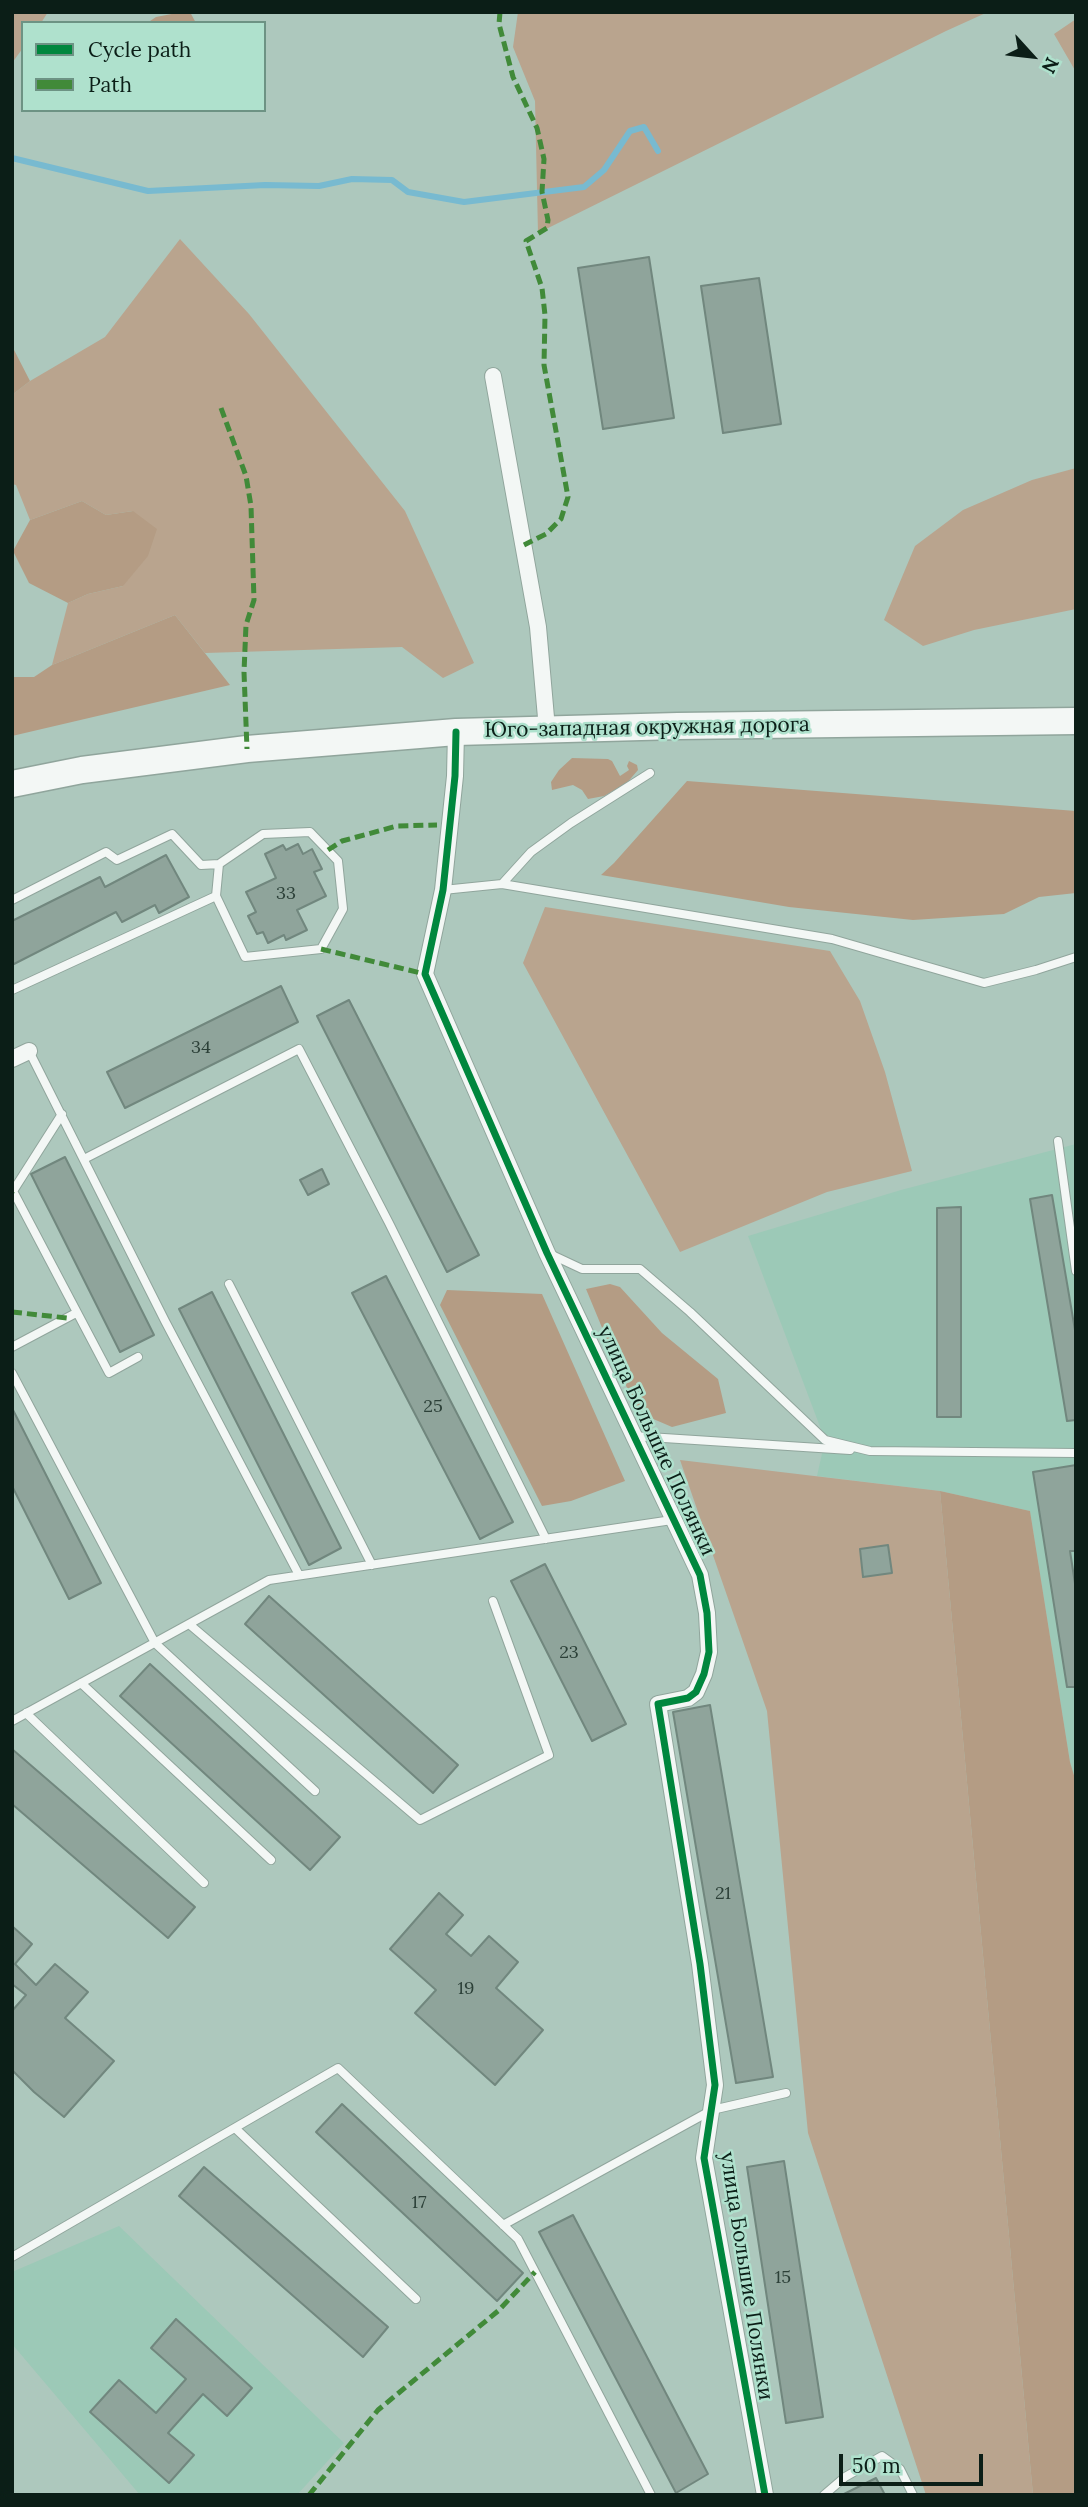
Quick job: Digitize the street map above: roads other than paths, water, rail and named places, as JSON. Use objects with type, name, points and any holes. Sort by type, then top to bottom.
[{"type":"highway","name":"Юго-западная окружная дорога","points":[[12,784],[82,770],[247,749],[456,732],[1076,721]]},
{"type":"street","points":[[493,376],[538,627],[547,729]]},
{"type":"street","name":"улица Большие Полянки","points":[[456,732],[455,776],[443,890],[425,974],[547,1253],[700,1575],[707,1613],[709,1652],[696,1692],[688,1698],[658,1704],[700,1964],[715,2085],[704,2158],[765,2495]]},
{"type":"street","points":[[12,1059],[29,1051]]},
{"type":"lane","points":[[502,884],[531,852],[571,822],[650,774]]},
{"type":"lane","points":[[12,900],[106,852],[117,860],[172,834],[201,866],[219,864],[263,834],[310,832],[338,861],[343,909],[321,949],[245,957],[216,896],[219,864]]},
{"type":"lane","points":[[443,890],[502,884],[832,939],[984,983],[1076,957]]},
{"type":"lane","points":[[12,990],[216,896]]},
{"type":"lane","points":[[84,1159],[299,1049],[390,1223],[547,1539]]},
{"type":"lane","points":[[29,1051],[299,1575]]},
{"type":"lane","points":[[62,1114],[13,1191],[109,1373],[138,1357]]},
{"type":"lane","points":[[1058,1141],[1076,1271]]},
{"type":"lane","points":[[547,1253],[582,1269],[640,1269],[825,1440],[870,1451]]},
{"type":"lane","points":[[229,1284],[372,1565]]},
{"type":"lane","points":[[12,1347],[76,1313]]},
{"type":"lane","points":[[12,1373],[155,1643],[315,1791]]},
{"type":"lane","points":[[633,1436],[870,1451],[1076,1453]]},
{"type":"lane","points":[[12,1721],[269,1580],[672,1520]]},
{"type":"lane","points":[[189,1624],[419,1820],[549,1755],[493,1601]]},
{"type":"lane","points":[[81,1684],[271,1860]]},
{"type":"lane","points":[[26,1713],[204,1883]]},
{"type":"lane","points":[[12,2257],[338,2068],[518,2239],[651,2495]]},
{"type":"lane","points":[[503,2225],[712,2110],[786,2093]]},
{"type":"lane","points":[[235,2129],[416,2299]]},
{"type":"lane","points":[[824,2495],[845,2477],[882,2456],[900,2469],[913,2495]]},
{"type":"waterway","points":[[12,158],[148,191],[265,185],[319,186],[352,179],[392,180],[408,192],[464,202],[584,187],[604,170],[630,131],[644,127],[658,151]]}]
